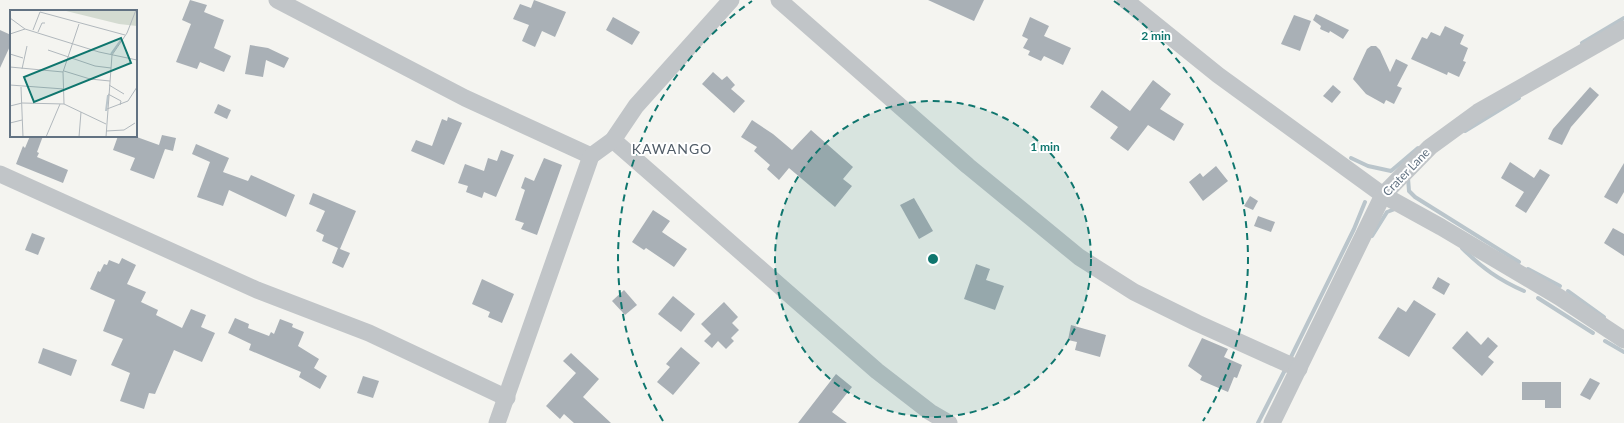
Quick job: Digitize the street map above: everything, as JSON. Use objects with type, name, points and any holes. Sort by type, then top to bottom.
[{"type":"street","points":[[277,0],[465,98],[591,156]]},
{"type":"street","points":[[497,423],[591,156],[613,140],[636,106],[731,0]]},
{"type":"street","points":[[779,0],[968,166],[1079,257],[1134,292],[1197,324],[1299,369]]},
{"type":"street","points":[[1125,0],[1218,75],[1382,195],[1441,226],[1559,297],[1624,340]]},
{"type":"street","name":"Crater Lane","points":[[1272,423],[1382,195],[1430,147],[1478,112],[1624,29]]},
{"type":"street","points":[[613,140],[877,371],[930,412],[949,423]]},
{"type":"street","points":[[0,174],[257,290],[369,333],[507,398]]},
{"type":"building","points":[[190,0],[207,5],[204,12],[224,20],[214,48],[231,56],[224,72],[200,62],[197,69],[176,62],[191,24],[182,20]]},
{"type":"building","points":[[534,0],[566,12],[555,37],[542,31],[535,47],[522,41],[529,25],[513,19],[520,4],[531,8]]},
{"type":"building","points":[[928,0],[984,0],[974,21]]},
{"type":"building","points":[[1316,14],[1349,30],[1343,39],[1330,31],[1329,33],[1320,29],[1321,26],[1313,20]]},
{"type":"building","points":[[1294,15],[1311,21],[1300,51],[1281,44]]},
{"type":"building","points":[[613,17],[640,32],[632,45],[606,30]]},
{"type":"building","points":[[1030,17],[1049,26],[1044,36],[1071,48],[1063,65],[1044,56],[1041,61],[1028,55],[1030,51],[1023,48],[1028,39],[1022,36]]},
{"type":"building","points":[[1445,26],[1464,35],[1460,44],[1468,48],[1463,61],[1466,62],[1459,77],[1448,72],[1447,75],[1411,59],[1422,37],[1427,39],[1431,32],[1440,36]]},
{"type":"building","points":[[0,30],[10,35],[10,46],[0,68]]},
{"type":"building","points":[[250,45],[268,48],[289,58],[284,68],[266,60],[263,77],[245,74]]},
{"type":"building","points":[[1371,46],[1376,46],[1380,50],[1390,72],[1396,59],[1408,65],[1397,86],[1402,88],[1394,104],[1386,100],[1384,104],[1366,94],[1353,79],[1367,49]]},
{"type":"building","points":[[713,72],[722,80],[727,76],[735,85],[731,89],[745,101],[734,113],[702,84]]},
{"type":"building","points":[[1153,80],[1171,94],[1160,109],[1184,124],[1174,141],[1148,125],[1128,151],[1110,138],[1118,127],[1090,107],[1102,90],[1130,111]]},
{"type":"building","points":[[1333,85],[1341,92],[1332,103],[1323,96]]},
{"type":"building","points":[[1590,87],[1599,95],[1571,127],[1562,145],[1548,139],[1553,129]]},
{"type":"building","points":[[218,104],[231,110],[227,119],[214,113]]},
{"type":"building","points":[[448,117],[462,123],[444,165],[411,151],[416,140],[432,146],[442,119],[447,121]]},
{"type":"building","points":[[752,120],[773,134],[792,150],[811,130],[853,167],[843,179],[852,186],[835,207],[789,168],[779,180],[767,169],[770,165],[754,151],[757,147],[741,137]]},
{"type":"building","points":[[162,135],[176,138],[173,151],[165,149],[154,179],[130,170],[135,158],[113,150],[118,137],[137,137],[159,145]]},
{"type":"building","points":[[30,137],[43,137],[37,152],[39,153],[37,157],[68,170],[63,183],[16,164],[23,146],[25,148]]},
{"type":"building","points":[[196,144],[229,158],[223,172],[248,181],[251,175],[295,195],[286,217],[229,190],[223,206],[197,197],[210,162],[192,154]]},
{"type":"building","points":[[501,150],[514,155],[496,197],[484,192],[482,198],[466,192],[468,186],[458,183],[465,164],[484,171],[488,158],[497,161]]},
{"type":"building","points":[[544,158],[562,165],[537,235],[521,229],[524,223],[515,220],[525,190],[521,188],[525,177],[534,181]]},
{"type":"building","points":[[1510,162],[1534,178],[1540,169],[1550,175],[1526,213],[1515,206],[1524,192],[1501,178]]},
{"type":"building","points":[[1624,163],[1624,192],[1617,204],[1604,197]]},
{"type":"building","points":[[1216,166],[1228,181],[1203,201],[1189,182],[1200,173],[1203,177]]},
{"type":"building","points":[[313,193],[356,211],[340,249],[350,253],[343,268],[332,263],[338,248],[322,241],[324,235],[316,231],[325,211],[309,204]]},
{"type":"building","points":[[1250,196],[1258,201],[1253,210],[1244,206]]},
{"type":"building","points":[[914,198],[933,231],[919,239],[900,205]]},
{"type":"building","points":[[653,210],[670,221],[662,232],[687,249],[674,267],[646,248],[644,250],[632,242]]},
{"type":"building","points":[[1258,216],[1275,222],[1271,232],[1254,226]]},
{"type":"building","points":[[1613,228],[1624,234],[1624,256],[1604,243]]},
{"type":"building","points":[[32,233],[45,238],[38,255],[25,250]]},
{"type":"building","points":[[122,258],[136,265],[127,284],[146,292],[141,302],[158,310],[156,315],[182,328],[191,309],[206,315],[201,327],[215,333],[202,362],[174,350],[155,394],[149,393],[144,409],[120,401],[130,373],[111,365],[123,339],[103,331],[115,300],[90,289],[98,271],[100,272],[104,264],[107,265],[109,260],[119,264]]},
{"type":"building","points":[[976,264],[990,269],[986,280],[1004,286],[995,310],[964,299]]},
{"type":"building","points":[[1438,277],[1450,284],[1444,295],[1432,288]]},
{"type":"building","points":[[482,279],[514,294],[502,323],[488,317],[490,312],[472,304]]},
{"type":"building","points":[[624,290],[637,305],[625,315],[612,301]]},
{"type":"building","points":[[673,296],[695,314],[681,332],[658,314]]},
{"type":"building","points":[[1414,300],[1436,314],[1409,357],[1378,338],[1398,307],[1406,312]]},
{"type":"building","points":[[724,302],[738,317],[732,323],[739,330],[731,338],[734,341],[726,349],[718,341],[712,348],[704,341],[711,334],[701,324]]},
{"type":"building","points":[[235,318],[249,324],[248,328],[269,336],[271,332],[274,334],[280,319],[293,324],[292,327],[304,332],[298,346],[319,359],[314,368],[327,376],[320,389],[299,377],[301,372],[249,350],[251,344],[228,333]]},
{"type":"building","points":[[1071,325],[1106,335],[1100,357],[1075,350],[1077,342],[1068,340]]},
{"type":"building","points":[[1467,331],[1481,345],[1488,337],[1498,346],[1488,357],[1494,362],[1482,376],[1452,348]]},
{"type":"building","points":[[1202,338],[1228,349],[1224,357],[1242,365],[1237,378],[1234,377],[1228,392],[1200,380],[1202,376],[1188,366]]},
{"type":"building","points":[[681,347],[700,363],[673,395],[657,382],[670,367],[666,364]]},
{"type":"building","points":[[43,348],[77,360],[71,376],[38,363]]},
{"type":"building","points":[[571,353],[599,379],[583,397],[611,423],[574,423],[564,414],[560,419],[546,406],[576,373],[563,361]]},
{"type":"building","points":[[836,374],[852,387],[832,412],[847,423],[798,423]]},
{"type":"building","points":[[363,376],[379,381],[373,398],[357,393]]},
{"type":"building","points":[[1590,378],[1600,383],[1590,400],[1580,395]]},
{"type":"building","points":[[1522,382],[1561,382],[1561,408],[1545,408],[1545,400],[1522,400]]},
{"type":"waterway","points":[[1582,43],[1624,18]]},
{"type":"waterway","points":[[1465,131],[1519,98]]},
{"type":"waterway","points":[[1351,158],[1368,166],[1391,171],[1418,148]]},
{"type":"waterway","points":[[1408,178],[1409,191],[1415,197],[1519,262]]},
{"type":"waterway","points":[[1290,359],[1354,229],[1365,202]]},
{"type":"waterway","points":[[1372,236],[1387,212],[1395,209]]},
{"type":"waterway","points":[[1462,248],[1491,273],[1524,291]]},
{"type":"waterway","points":[[1528,269],[1560,286]]},
{"type":"waterway","points":[[1568,291],[1604,317]]},
{"type":"waterway","points":[[1538,298],[1593,333]]},
{"type":"waterway","points":[[1605,341],[1624,352]]},
{"type":"waterway","points":[[1258,423],[1285,370]]},
{"type":"district","name":"KAWANGO","points":[[672,148]]}]
